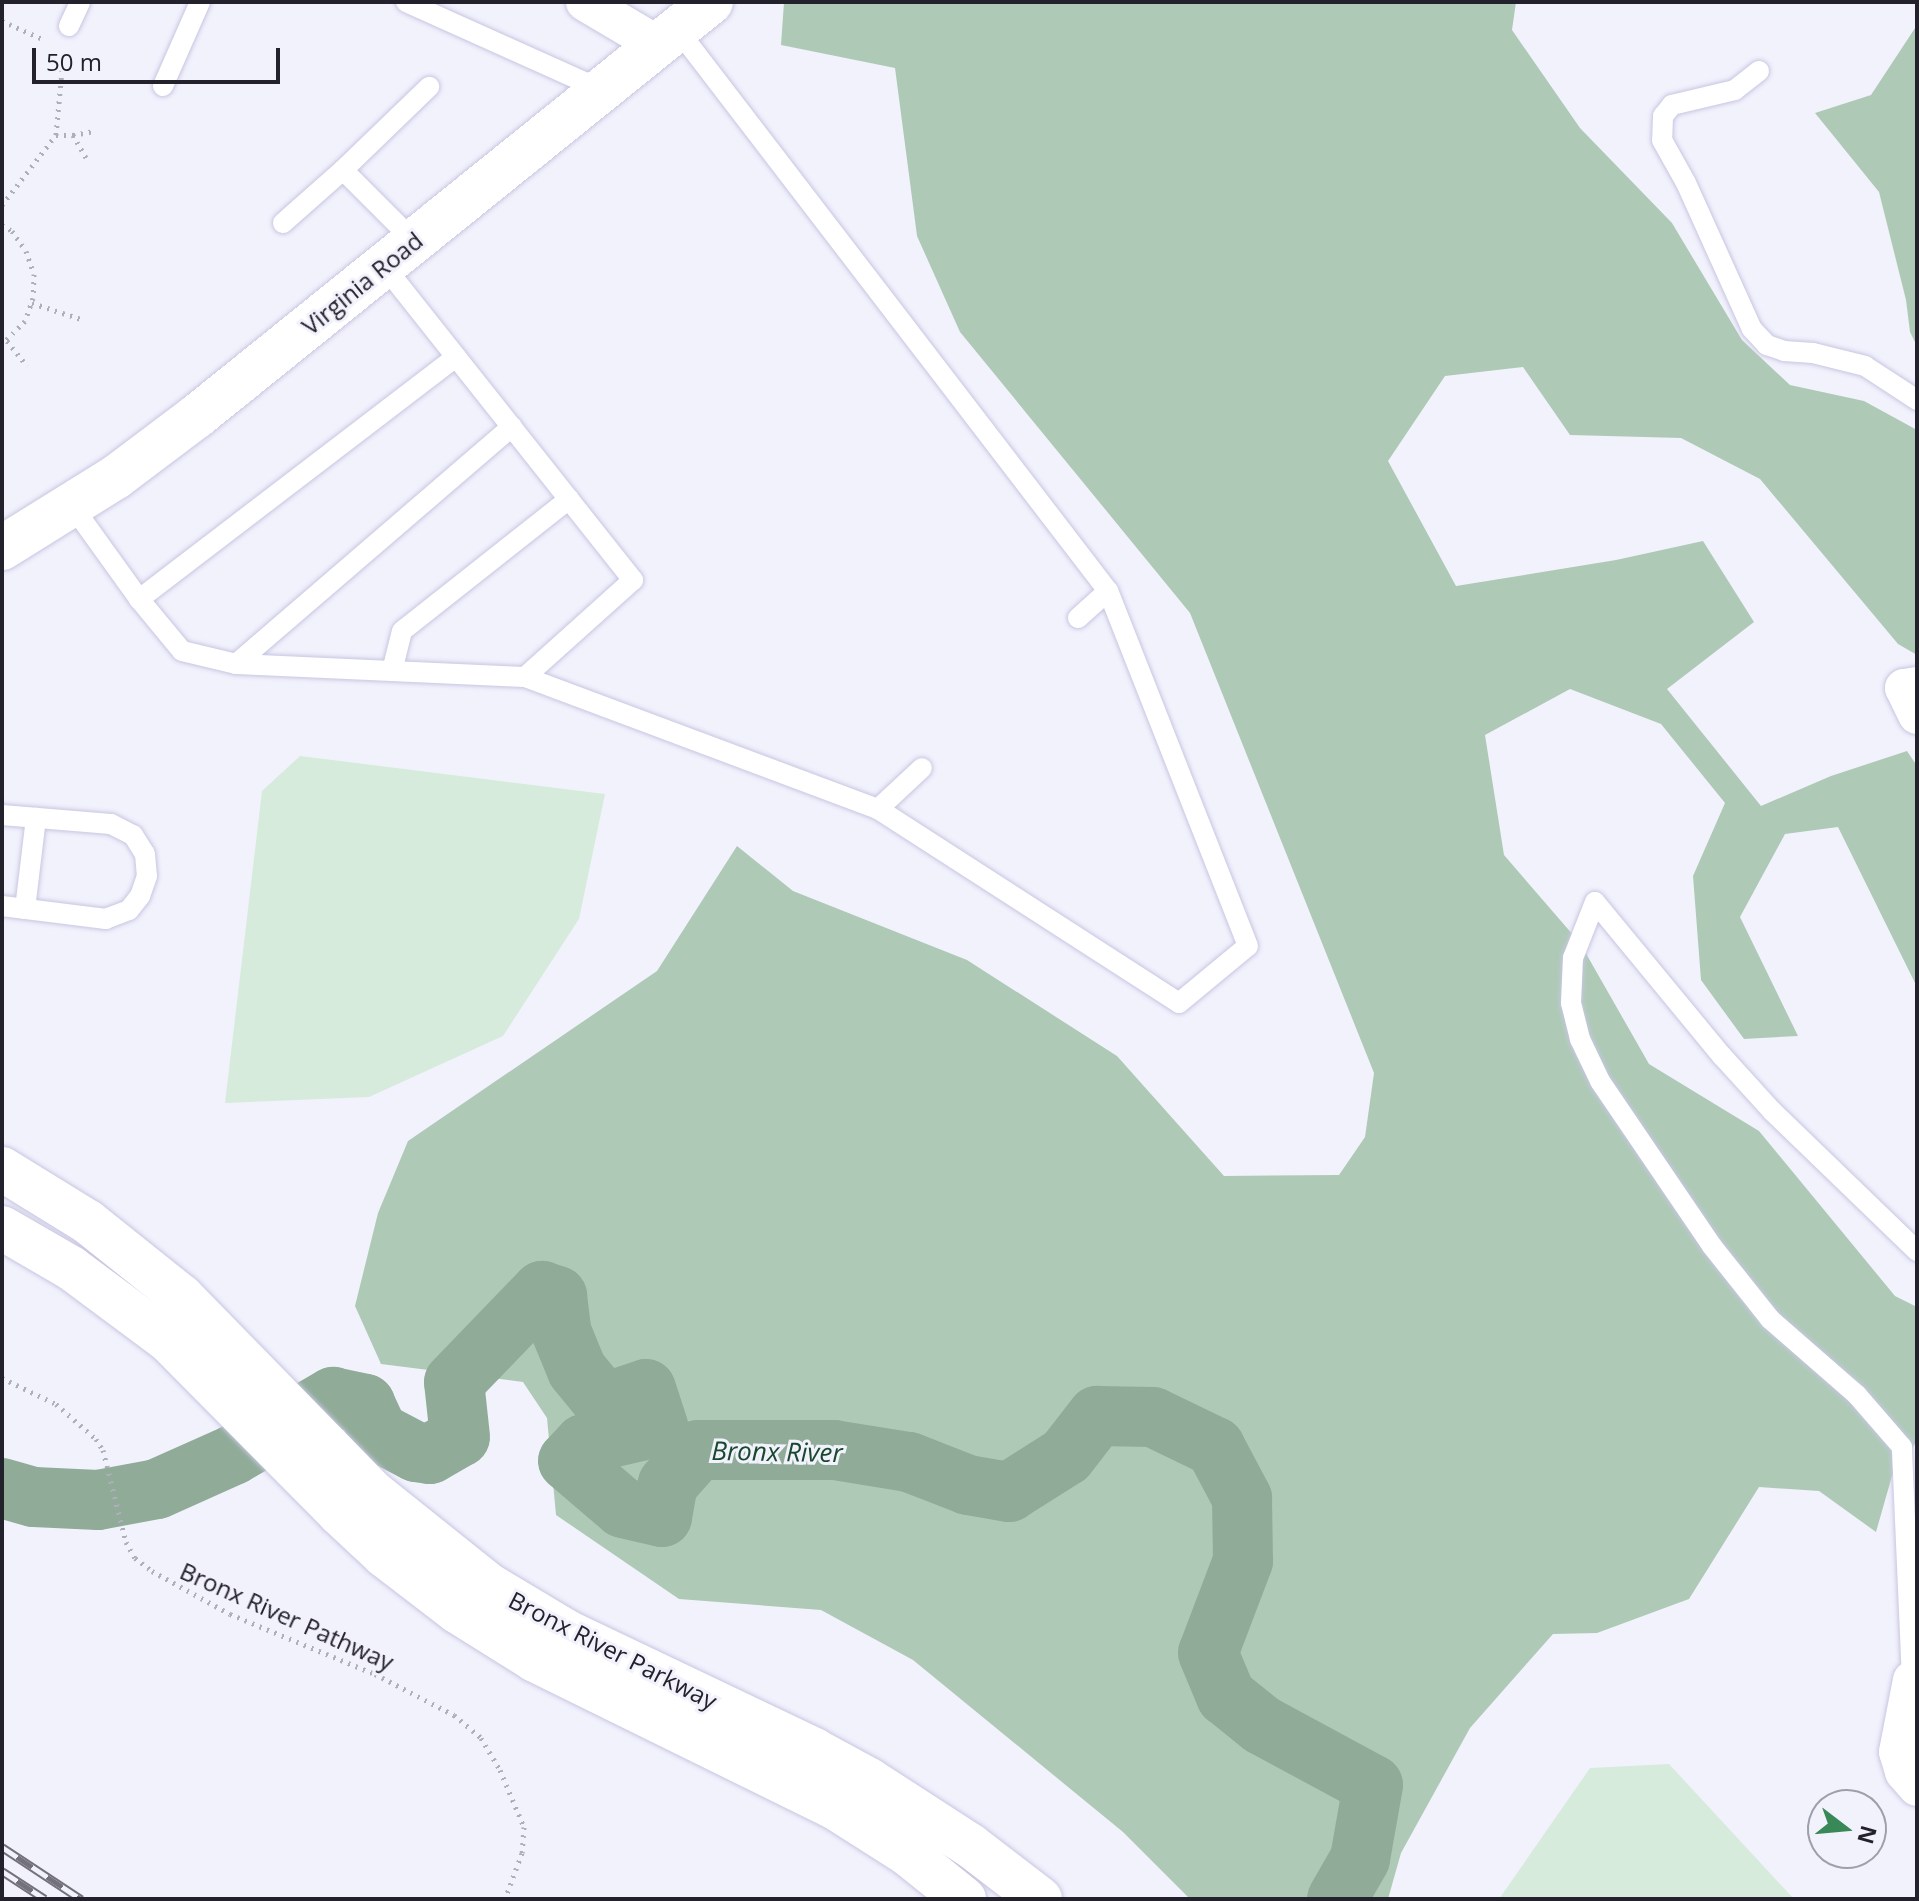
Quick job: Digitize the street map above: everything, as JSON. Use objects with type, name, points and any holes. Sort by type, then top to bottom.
[{"type":"main road","name":"Virginia Road","points":[[2,548],[73,507],[197,416],[711,2]]},
{"type":"main road","name":"Bronx River Parkway","points":[[2,1169],[62,1205],[135,1258],[206,1319],[238,1380],[317,1464],[384,1555],[482,1628],[562,1674],[834,1807],[908,1854],[964,1899]]},
{"type":"main road","name":"Bronx River Parkway","points":[[2,1228],[120,1302],[168,1340],[238,1380]]},
{"type":"main road","name":"Bronx River Parkway","points":[[317,1464],[418,1531],[516,1603],[595,1646],[850,1770],[945,1828],[1040,1899]]},
{"type":"street","points":[[585,2],[668,37]]},
{"type":"street","points":[[1912,1680],[1898,1752],[1904,1772],[1917,1787]]},
{"type":"lane","points":[[69,26],[80,2]]},
{"type":"lane","points":[[163,86],[200,2]]},
{"type":"lane","points":[[406,2],[602,90]]},
{"type":"lane","points":[[73,507],[139,599],[182,651],[236,664],[525,677],[878,809],[1179,1003],[1248,946],[1108,591],[668,37]]},
{"type":"lane","points":[[1759,71],[1735,90],[1711,99],[1672,105],[1663,116],[1662,128],[1662,140],[1686,183],[1752,329],[1767,345],[1784,351],[1813,353],[1865,366],[1917,400]]},
{"type":"lane","points":[[283,223],[429,87]]},
{"type":"lane","points":[[343,170],[399,254],[456,357],[633,580],[525,677]]},
{"type":"lane","points":[[139,599],[456,357]]},
{"type":"lane","points":[[236,664],[512,427]]},
{"type":"lane","points":[[392,671],[402,631],[569,499]]},
{"type":"lane","points":[[1078,618],[1108,591]]},
{"type":"lane","points":[[878,809],[922,768]]},
{"type":"lane","points":[[2,815],[111,824],[133,835],[145,854],[147,876],[140,896],[129,910],[106,919],[2,906]]},
{"type":"lane","points":[[25,909],[36,818]]},
{"type":"lane","points":[[1912,1680],[1902,1447],[1857,1395],[1770,1319],[1712,1246],[1600,1081],[1580,1039],[1571,1003],[1573,958],[1595,902],[1722,1056],[1772,1111],[1917,1251]]},
{"type":"path","points":[[2,21],[64,48],[56,135],[2,205]]},
{"type":"path","points":[[56,135],[93,131]]},
{"type":"path","points":[[73,135],[87,159]]},
{"type":"path","points":[[2,225],[12,231],[26,251],[34,274],[32,303],[25,321],[5,342],[27,366]]},
{"type":"path","points":[[32,303],[81,319]]},
{"type":"path","name":"Bronx River Pathway","points":[[2,1378],[56,1404],[96,1439],[103,1450],[126,1542],[135,1558],[178,1588],[258,1626],[375,1674],[454,1715],[481,1738],[500,1770],[524,1827],[522,1853],[505,1899]]},
{"type":"green space","points":[[784,2],[1516,2],[1512,30],[1580,128],[1672,223],[1742,340],[1790,385],[1864,401],[1917,430],[1917,655],[1898,644],[1760,479],[1681,438],[1570,435],[1523,367],[1445,376],[1388,461],[1456,586],[1616,560],[1703,541],[1754,622],[1667,689],[1761,806],[1831,776],[1907,751],[1917,766],[1917,987],[1838,827],[1785,834],[1740,917],[1798,1036],[1744,1039],[1701,980],[1693,876],[1725,803],[1661,724],[1570,689],[1485,735],[1504,855],[1580,943],[1649,1064],[1759,1131],[1895,1296],[1917,1307],[1917,1441],[1892,1476],[1876,1532],[1819,1491],[1759,1487],[1689,1599],[1597,1633],[1553,1634],[1470,1728],[1401,1853],[1388,1899],[1190,1899],[1123,1832],[913,1660],[821,1610],[679,1599],[556,1515],[547,1418],[523,1382],[381,1364],[355,1306],[378,1213],[408,1141],[657,971],[737,846],[793,891],[967,960],[1117,1056],[1224,1176],[1339,1175],[1365,1137],[1374,1073],[1190,613],[960,332],[917,236],[895,68],[781,45]]},
{"type":"green space","points":[[1917,25],[1917,346],[1910,332],[1906,300],[1879,192],[1815,113],[1871,95]]},
{"type":"green space","points":[[300,756],[605,794],[579,919],[503,1036],[369,1097],[225,1103],[262,791]]},
{"type":"green space","points":[[1669,1764],[1794,1899],[1499,1899],[1590,1768]]},
{"type":"waterway","name":"Bronx River","points":[[2,1488],[34,1497],[98,1500],[157,1489],[233,1455],[333,1397],[365,1404],[378,1432],[416,1452],[430,1454],[460,1437],[454,1382],[542,1291],[557,1296],[561,1331],[577,1370],[604,1403],[646,1389],[658,1427],[584,1444],[568,1461],[623,1508],[662,1517],[668,1484],[698,1450],[834,1450],[909,1462],[968,1485],[1009,1492],[1066,1456],[1097,1416],[1153,1417],[1215,1447],[1242,1498],[1243,1561],[1208,1653],[1226,1696],[1262,1725],[1373,1785],[1360,1859],[1337,1899]]},
{"type":"railway","points":[[2,1847],[81,1899]]},
{"type":"railway","points":[[2,1871],[45,1899]]}]
